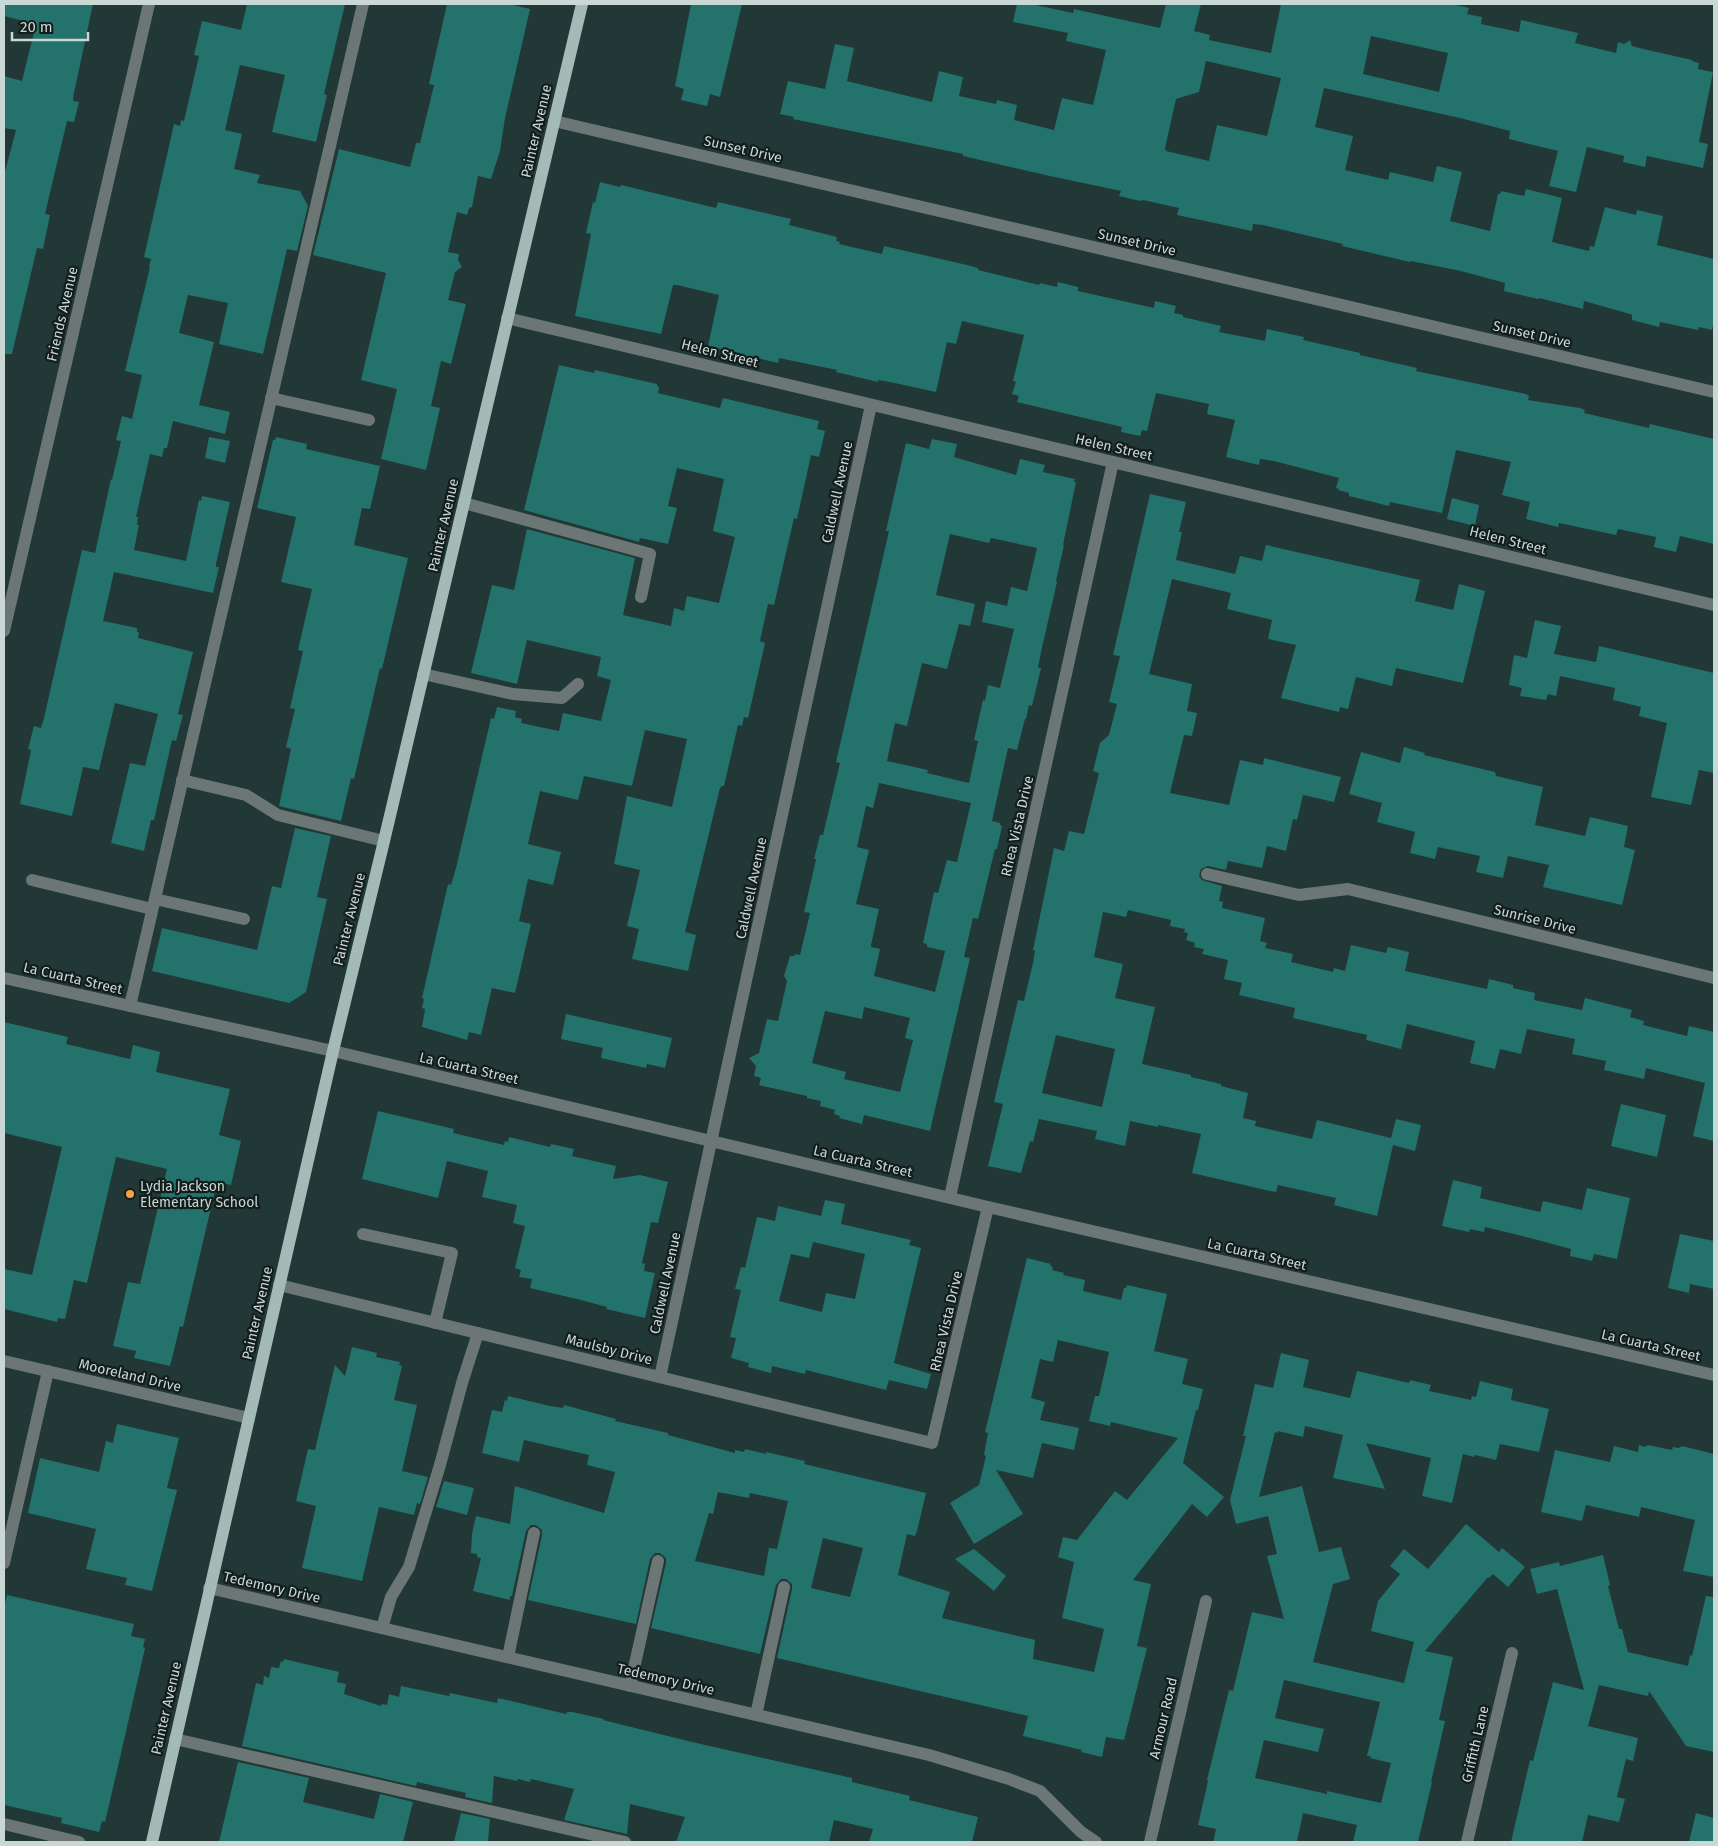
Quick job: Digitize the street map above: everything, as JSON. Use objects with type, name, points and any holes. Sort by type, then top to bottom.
[{"type":"main road","name":"Painter Avenue","points":[[152,1842],[174,1739],[333,1051],[582,4]]},
{"type":"street","name":"Friends Avenue","points":[[4,630],[149,4]]},
{"type":"street","points":[[130,1006],[364,4]]},
{"type":"street","name":"Sunset Drive","points":[[554,120],[1714,392]]},
{"type":"street","name":"Helen Street","points":[[507,318],[1714,605]]},
{"type":"street","points":[[272,398],[369,420]]},
{"type":"street","name":"Caldwell Avenue","points":[[660,1377],[871,405]]},
{"type":"street","name":"Rhea Vista Drive","points":[[950,1197],[1113,462]]},
{"type":"street","points":[[464,503],[650,554],[641,597]]},
{"type":"street","points":[[423,674],[513,694],[562,698],[578,684]]},
{"type":"street","points":[[182,780],[246,796],[278,815],[384,841]]},
{"type":"street","name":"Sunrise Drive","points":[[1207,874],[1299,895],[1348,889],[1714,978]]},
{"type":"street","points":[[32,880],[244,920]]},
{"type":"street","name":"La Cuarta Street","points":[[4,978],[333,1051],[988,1207],[1714,1376]]},
{"type":"street","name":"Rhea Vista Drive","points":[[932,1443],[988,1207]]},
{"type":"street","points":[[363,1234],[452,1253],[435,1323]]},
{"type":"street","name":"Maulsby Drive","points":[[279,1285],[932,1443]]},
{"type":"street","points":[[382,1628],[391,1597],[409,1566],[478,1333]]},
{"type":"street","name":"Mooreland Drive","points":[[4,1362],[249,1418]]},
{"type":"street","points":[[4,1563],[48,1371]]},
{"type":"street","points":[[508,1657],[534,1533]]},
{"type":"street","points":[[630,1686],[658,1561]]},
{"type":"street","points":[[756,1715],[784,1587]]},
{"type":"street","name":"Tedemory Drive","points":[[209,1588],[929,1755],[1009,1778],[1040,1791],[1081,1832],[1096,1842]]},
{"type":"street","name":"Armour Road","points":[[1150,1842],[1206,1601]]},
{"type":"street","name":"Griffith Lane","points":[[1467,1842],[1512,1653]]},
{"type":"street","points":[[174,1739],[625,1842]]},
{"type":"street","points":[[4,1824],[79,1842]]},
{"type":"building","points":[[4,4],[93,4],[74,93],[73,101],[79,102],[74,122],[67,121],[45,214],[50,215],[43,249],[37,248],[12,354],[4,354],[4,175],[16,130],[4,128],[4,76],[22,81],[36,24],[4,16]]},
{"type":"building","points":[[247,4],[345,4],[324,94],[327,95],[316,142],[272,132],[285,75],[240,65],[225,130],[242,134],[234,169],[260,175],[257,183],[300,191],[308,206],[297,251],[287,249],[263,354],[219,344],[228,303],[188,295],[179,333],[214,342],[199,405],[230,412],[225,434],[173,421],[167,448],[164,448],[162,457],[150,454],[136,517],[138,517],[137,525],[139,525],[134,550],[186,561],[199,500],[201,501],[202,496],[230,502],[216,564],[216,567],[219,567],[213,593],[114,572],[103,621],[137,628],[137,632],[139,632],[138,638],[193,652],[178,714],[183,715],[176,741],[172,740],[154,820],[151,820],[144,851],[111,843],[130,763],[145,766],[158,714],[115,703],[99,770],[83,767],[72,816],[20,804],[31,750],[28,749],[34,726],[41,728],[44,718],[82,550],[95,553],[121,441],[116,440],[122,416],[132,419],[142,375],[125,371],[150,267],[151,259],[144,257],[174,124],[180,126],[181,120],[184,121],[199,56],[194,55],[202,21],[241,30]]},
{"type":"building","points":[[447,4],[509,4],[530,9],[505,118],[500,151],[491,179],[478,176],[472,207],[469,208],[467,215],[457,212],[448,252],[459,254],[458,260],[462,267],[455,272],[448,300],[466,304],[451,364],[441,361],[431,406],[440,408],[426,470],[381,459],[397,389],[361,380],[386,273],[313,255],[339,149],[410,167],[416,143],[420,143],[434,85],[429,84]]},
{"type":"building","points":[[691,4],[742,4],[720,97],[710,94],[707,106],[681,100],[684,89],[675,86]]},
{"type":"building","points":[[1017,4],[1031,4],[1073,13],[1074,9],[1160,28],[1166,4],[1201,4],[1194,31],[1210,35],[1209,40],[1271,53],[1281,4],[1452,4],[1469,8],[1467,14],[1482,17],[1481,24],[1519,32],[1521,20],[1578,33],[1575,43],[1616,53],[1618,42],[1624,44],[1630,40],[1632,46],[1699,63],[1698,69],[1713,72],[1699,142],[1708,144],[1703,168],[1647,156],[1645,167],[1623,162],[1624,156],[1587,147],[1576,192],[1549,186],[1558,151],[1509,139],[1510,131],[1460,118],[1324,88],[1315,127],[1353,136],[1345,170],[1388,180],[1390,172],[1433,182],[1437,166],[1462,172],[1450,221],[1490,231],[1498,194],[1501,191],[1524,196],[1526,189],[1562,198],[1552,242],[1589,251],[1590,246],[1594,247],[1605,207],[1636,215],[1637,210],[1663,216],[1657,245],[1714,259],[1714,320],[1712,330],[1699,327],[1698,330],[1660,322],[1659,327],[1632,320],[1632,315],[1630,314],[1584,301],[1583,309],[1538,299],[1504,291],[1505,283],[1461,271],[1410,262],[1263,225],[1253,224],[1252,231],[1177,215],[1179,208],[1119,196],[1121,191],[963,156],[963,154],[793,119],[794,117],[780,114],[788,81],[825,89],[835,44],[854,48],[847,81],[932,102],[939,71],[963,77],[959,96],[996,104],[997,100],[1017,105],[1014,120],[1054,130],[1062,98],[1093,105],[1106,50],[1066,41],[1068,33],[1013,22]],"holes":[[[1371,36],[1448,53],[1439,92],[1363,74]],[[1206,61],[1281,78],[1267,136],[1217,125],[1209,161],[1166,151],[1165,148],[1176,99],[1199,92]]]},
{"type":"building","points":[[600,182],[620,187],[621,185],[716,208],[718,202],[791,219],[789,225],[837,237],[836,241],[840,242],[839,244],[882,254],[884,246],[967,265],[978,268],[978,270],[1039,285],[1040,283],[1057,287],[1058,282],[1078,287],[1078,291],[1154,308],[1155,301],[1176,306],[1174,313],[1183,315],[1183,317],[1221,326],[1219,332],[1265,341],[1267,329],[1304,337],[1303,340],[1360,353],[1360,355],[1417,368],[1416,371],[1526,394],[1529,396],[1528,400],[1580,408],[1585,410],[1584,413],[1649,428],[1650,424],[1714,439],[1714,544],[1680,536],[1676,552],[1654,547],[1656,537],[1618,529],[1616,535],[1559,523],[1558,527],[1526,519],[1530,502],[1502,495],[1511,462],[1456,450],[1442,513],[1390,502],[1389,506],[1349,496],[1349,493],[1336,488],[1339,478],[1274,461],[1260,459],[1259,465],[1226,457],[1235,420],[1207,414],[1209,404],[1156,393],[1147,431],[1142,430],[1140,436],[1121,432],[1122,427],[1017,402],[1019,396],[1012,394],[1016,382],[1013,381],[1024,335],[962,321],[956,344],[947,342],[936,392],[890,382],[878,380],[878,382],[836,372],[837,370],[779,358],[778,363],[749,356],[748,359],[724,354],[725,350],[708,346],[719,295],[677,285],[673,285],[661,334],[575,316],[591,234],[586,233]]},
{"type":"building","points":[[559,365],[594,373],[595,370],[657,384],[659,387],[658,393],[720,408],[723,398],[819,421],[817,429],[825,431],[819,457],[811,455],[797,519],[794,518],[774,605],[768,604],[760,641],[765,643],[748,718],[744,717],[742,726],[738,725],[724,786],[720,788],[685,932],[696,935],[688,971],[632,959],[639,929],[627,926],[640,870],[614,864],[627,796],[672,807],[687,739],[645,730],[632,786],[584,776],[578,800],[540,791],[528,844],[561,852],[553,885],[528,879],[519,921],[531,924],[515,993],[492,988],[481,1035],[469,1032],[467,1040],[422,1027],[425,1009],[422,1008],[424,999],[422,998],[448,884],[451,885],[456,868],[491,718],[494,719],[497,707],[516,711],[515,717],[522,719],[521,723],[559,731],[563,713],[601,721],[611,680],[597,676],[601,657],[527,640],[517,684],[471,673],[492,585],[514,590],[527,529],[635,558],[623,615],[671,626],[674,608],[684,611],[687,596],[719,603],[735,537],[713,531],[724,479],[677,468],[668,506],[677,508],[668,544],[640,538],[639,542],[524,510]]},
{"type":"building","points":[[209,437],[230,441],[225,463],[205,458]]},
{"type":"building","points":[[276,437],[307,444],[306,449],[380,466],[370,509],[362,508],[354,545],[408,558],[354,779],[351,778],[341,821],[279,806],[291,749],[286,747],[295,709],[290,708],[303,651],[298,650],[312,589],[281,582],[296,517],[257,508],[273,440]]},
{"type":"building","points":[[932,439],[957,444],[954,457],[1016,475],[1020,459],[1045,465],[1043,472],[1075,479],[1074,482],[1076,482],[1057,582],[1041,652],[1038,668],[1041,668],[1032,706],[1029,705],[1017,750],[1008,748],[992,821],[1000,823],[1002,826],[978,919],[973,918],[964,957],[970,958],[930,1131],[864,1115],[862,1124],[839,1118],[840,1116],[834,1114],[835,1110],[820,1106],[821,1101],[759,1085],[761,1078],[754,1076],[756,1066],[749,1058],[759,1053],[767,1019],[778,1021],[787,981],[784,976],[790,956],[800,955],[810,913],[804,912],[816,859],[814,859],[820,835],[823,835],[840,763],[836,762],[889,531],[886,531],[906,443],[929,449]],"holes":[[[950,534],[989,543],[991,538],[1037,548],[1027,591],[1011,587],[1007,606],[986,601],[982,622],[1014,629],[1000,688],[988,685],[985,701],[983,700],[974,740],[978,741],[969,783],[927,773],[928,770],[887,761],[895,723],[907,726],[922,663],[947,669],[959,624],[970,626],[975,604],[936,595]],[[879,783],[971,803],[957,862],[947,860],[938,893],[934,892],[923,943],[927,944],[927,947],[945,951],[935,992],[874,976],[880,949],[871,947],[871,945],[879,909],[856,904],[869,850],[857,847],[866,806],[873,808]],[[864,1007],[910,1018],[905,1038],[913,1040],[900,1092],[844,1079],[846,1072],[812,1063],[825,1011],[862,1019]]]},
{"type":"building","points":[[1150,494],[1186,502],[1179,532],[1182,532],[1176,560],[1235,574],[1240,556],[1262,561],[1266,545],[1420,580],[1415,601],[1453,610],[1459,584],[1485,591],[1463,683],[1396,668],[1392,686],[1356,677],[1348,709],[1340,707],[1339,712],[1281,698],[1296,645],[1268,639],[1272,620],[1227,609],[1231,593],[1172,579],[1149,674],[1192,684],[1187,711],[1197,713],[1192,736],[1184,735],[1170,793],[1229,805],[1240,760],[1263,765],[1264,758],[1341,777],[1334,802],[1303,795],[1297,820],[1293,819],[1286,851],[1267,846],[1262,868],[1228,861],[1226,870],[1208,866],[1201,869],[1199,876],[1202,880],[1222,886],[1219,901],[1223,902],[1222,908],[1265,918],[1260,941],[1267,943],[1265,948],[1293,954],[1291,962],[1333,972],[1334,968],[1345,971],[1351,945],[1386,953],[1388,947],[1409,952],[1405,971],[1487,989],[1489,979],[1513,985],[1513,988],[1535,993],[1534,1000],[1582,1010],[1585,998],[1632,1010],[1630,1017],[1644,1021],[1643,1025],[1687,1036],[1689,1026],[1714,1032],[1714,1141],[1693,1136],[1705,1083],[1646,1068],[1644,1079],[1604,1070],[1606,1061],[1572,1054],[1575,1039],[1527,1029],[1521,1054],[1500,1049],[1495,1069],[1470,1063],[1475,1041],[1407,1024],[1401,1049],[1366,1040],[1367,1035],[1293,1018],[1295,1008],[1239,995],[1242,983],[1224,979],[1228,960],[1202,954],[1204,949],[1194,947],[1195,943],[1186,940],[1188,933],[1184,932],[1185,929],[1170,926],[1171,920],[1128,910],[1126,917],[1103,912],[1094,957],[1123,964],[1115,998],[1155,1007],[1142,1064],[1191,1075],[1191,1077],[1248,1093],[1243,1118],[1256,1121],[1255,1126],[1312,1139],[1317,1120],[1391,1138],[1396,1119],[1421,1125],[1415,1151],[1393,1145],[1377,1216],[1334,1205],[1336,1198],[1278,1185],[1276,1192],[1270,1191],[1192,1173],[1201,1134],[1130,1121],[1125,1146],[1095,1139],[1097,1131],[1039,1119],[1033,1142],[1030,1141],[1021,1173],[988,1166],[1003,1104],[994,1102],[1018,1000],[1024,1001],[1033,963],[1035,951],[1033,950],[1054,848],[1064,851],[1069,831],[1084,834],[1099,773],[1093,771],[1100,743],[1109,735],[1117,704],[1109,702],[1120,656],[1113,655]],"holes":[[[1056,1035],[1115,1049],[1102,1107],[1042,1093]]]},
{"type":"building","points":[[1452,498],[1479,505],[1475,526],[1447,519]]},
{"type":"building","points":[[1535,620],[1561,626],[1554,654],[1596,662],[1599,646],[1714,673],[1714,773],[1699,770],[1691,805],[1651,797],[1667,723],[1639,716],[1641,707],[1613,700],[1615,688],[1560,676],[1556,696],[1548,694],[1546,700],[1520,696],[1522,688],[1509,685],[1514,655],[1527,658]]},
{"type":"building","points":[[1404,747],[1425,753],[1424,755],[1495,772],[1496,776],[1543,787],[1535,825],[1585,836],[1590,817],[1628,826],[1624,847],[1635,850],[1622,905],[1543,887],[1549,865],[1508,856],[1503,878],[1476,872],[1480,856],[1438,847],[1435,859],[1410,853],[1415,832],[1377,822],[1382,803],[1349,794],[1361,752],[1400,763]]},
{"type":"building","points":[[295,828],[331,836],[317,897],[327,899],[306,992],[289,1003],[152,971],[162,928],[257,950],[272,886],[281,888]]},
{"type":"building","points":[[566,1014],[672,1038],[665,1068],[647,1064],[646,1068],[601,1058],[603,1048],[561,1039]]},
{"type":"building","points":[[4,1022],[68,1037],[66,1044],[130,1059],[133,1045],[160,1052],[156,1072],[230,1089],[219,1135],[241,1141],[231,1185],[217,1182],[183,1327],[180,1326],[170,1366],[134,1358],[136,1351],[113,1346],[128,1282],[140,1284],[167,1169],[116,1157],[87,1283],[74,1280],[65,1319],[58,1318],[57,1322],[4,1309],[4,1269],[32,1275],[62,1147],[4,1133]]},
{"type":"building","points":[[1621,1104],[1666,1115],[1657,1157],[1611,1146]]},
{"type":"building","points":[[378,1111],[454,1129],[453,1133],[504,1145],[505,1141],[508,1142],[509,1137],[550,1147],[551,1144],[574,1149],[572,1156],[616,1166],[613,1179],[640,1175],[668,1182],[658,1223],[651,1222],[642,1263],[645,1264],[644,1271],[655,1273],[645,1318],[530,1288],[532,1279],[519,1277],[521,1270],[515,1268],[525,1226],[513,1223],[517,1205],[482,1197],[488,1171],[447,1161],[438,1198],[362,1179]]},
{"type":"building","points":[[1453,1180],[1482,1187],[1480,1198],[1540,1212],[1543,1201],[1582,1210],[1587,1188],[1630,1198],[1617,1259],[1594,1254],[1592,1261],[1570,1256],[1571,1249],[1485,1227],[1484,1232],[1470,1229],[1469,1232],[1442,1226]]},
{"type":"building","points":[[825,1200],[845,1204],[841,1224],[911,1240],[909,1245],[921,1248],[894,1363],[931,1374],[927,1389],[889,1380],[886,1390],[806,1370],[805,1374],[772,1366],[771,1373],[748,1367],[749,1363],[731,1358],[736,1338],[730,1337],[741,1290],[735,1289],[741,1267],[745,1268],[757,1217],[775,1221],[778,1206],[821,1216]],"holes":[[[813,1242],[865,1254],[855,1299],[826,1293],[822,1312],[779,1301],[791,1254],[809,1258]]]},
{"type":"building","points":[[1680,1234],[1714,1241],[1714,1289],[1690,1284],[1689,1293],[1668,1288]]},
{"type":"building","points":[[1027,1258],[1051,1264],[1052,1270],[1064,1273],[1063,1275],[1085,1280],[1083,1291],[1121,1300],[1124,1288],[1127,1285],[1167,1294],[1154,1351],[1188,1359],[1182,1384],[1203,1389],[1183,1463],[1224,1497],[1207,1517],[1192,1504],[1133,1580],[1151,1584],[1137,1646],[1147,1648],[1124,1740],[1106,1737],[1102,1757],[1081,1752],[1082,1750],[1023,1736],[1028,1716],[777,1658],[792,1589],[792,1584],[786,1579],[781,1579],[776,1585],[760,1654],[651,1628],[666,1563],[666,1558],[660,1553],[655,1553],[650,1559],[636,1624],[528,1600],[542,1535],[542,1530],[536,1525],[531,1525],[526,1531],[510,1600],[473,1591],[481,1558],[477,1557],[477,1554],[471,1553],[472,1534],[476,1516],[510,1524],[515,1486],[604,1513],[615,1472],[587,1465],[589,1455],[524,1440],[519,1462],[482,1453],[492,1410],[502,1412],[508,1396],[550,1406],[563,1408],[564,1405],[616,1419],[615,1421],[668,1433],[668,1435],[735,1453],[735,1450],[744,1452],[745,1449],[766,1454],[766,1452],[805,1461],[804,1464],[926,1493],[915,1536],[907,1534],[898,1575],[950,1592],[942,1618],[1035,1640],[1033,1659],[1094,1672],[1104,1629],[1062,1618],[1074,1562],[1058,1557],[1063,1537],[1077,1540],[1115,1491],[1127,1500],[1178,1438],[1111,1422],[1110,1426],[1089,1421],[1095,1396],[1099,1396],[1109,1352],[1058,1340],[1053,1362],[1040,1359],[1031,1398],[1045,1402],[1040,1420],[1079,1428],[1074,1450],[1042,1443],[1033,1478],[996,1470],[1023,1514],[974,1544],[950,1503],[979,1485],[986,1456],[984,1455],[988,1433],[985,1432]],"holes":[[[718,1492],[749,1498],[750,1493],[788,1501],[777,1549],[769,1548],[764,1576],[695,1561],[709,1513],[713,1514]],[[823,1538],[863,1548],[850,1597],[811,1588]]]},
{"type":"building","points":[[352,1347],[377,1353],[376,1357],[400,1362],[399,1365],[402,1366],[394,1400],[417,1405],[402,1471],[428,1477],[420,1504],[417,1503],[414,1515],[379,1507],[362,1581],[302,1568],[316,1506],[296,1501],[308,1449],[315,1450],[335,1365],[345,1376]]},
{"type":"building","points":[[1281,1353],[1309,1360],[1303,1387],[1350,1398],[1357,1371],[1409,1383],[1410,1380],[1431,1385],[1429,1391],[1471,1400],[1472,1396],[1476,1397],[1480,1381],[1513,1389],[1511,1400],[1549,1409],[1539,1452],[1500,1444],[1496,1460],[1463,1454],[1452,1503],[1422,1496],[1431,1458],[1366,1443],[1385,1489],[1333,1478],[1343,1435],[1305,1426],[1303,1437],[1278,1431],[1278,1433],[1275,1432],[1259,1497],[1302,1486],[1319,1552],[1341,1547],[1350,1579],[1333,1584],[1313,1662],[1404,1683],[1414,1642],[1371,1631],[1378,1601],[1400,1574],[1390,1566],[1404,1549],[1428,1569],[1466,1524],[1499,1552],[1502,1548],[1525,1567],[1508,1587],[1493,1574],[1488,1577],[1425,1651],[1453,1657],[1439,1720],[1445,1721],[1418,1842],[1353,1842],[1357,1825],[1303,1813],[1297,1842],[1213,1842],[1216,1829],[1198,1825],[1229,1690],[1233,1691],[1252,1612],[1284,1619],[1267,1556],[1277,1554],[1268,1516],[1236,1524],[1230,1500],[1246,1436],[1243,1436],[1255,1384],[1273,1388]],"holes":[[[1284,1680],[1380,1702],[1367,1756],[1391,1763],[1381,1803],[1327,1791],[1327,1794],[1255,1778],[1264,1740],[1318,1752],[1324,1729],[1275,1718]]]},
{"type":"building","points":[[117,1424],[179,1438],[167,1488],[177,1490],[152,1591],[125,1585],[127,1578],[86,1569],[96,1529],[28,1513],[40,1458],[99,1472],[106,1441],[113,1443]]},
{"type":"building","points":[[1639,1445],[1672,1450],[1673,1447],[1679,1448],[1682,1446],[1714,1454],[1714,1577],[1683,1571],[1695,1520],[1641,1507],[1639,1517],[1586,1505],[1582,1521],[1541,1512],[1555,1450],[1610,1462],[1614,1446],[1638,1452]]},
{"type":"building","points":[[444,1481],[474,1488],[467,1515],[436,1507]]},
{"type":"building","points":[[974,1549],[1006,1576],[994,1591],[955,1559]]},
{"type":"building","points":[[1603,1555],[1610,1585],[1608,1586],[1619,1629],[1622,1629],[1628,1652],[1688,1666],[1706,1596],[1714,1597],[1714,1752],[1686,1746],[1649,1691],[1648,1696],[1599,1685],[1588,1726],[1638,1738],[1633,1761],[1626,1759],[1617,1797],[1625,1799],[1619,1822],[1588,1815],[1582,1842],[1511,1842],[1530,1760],[1533,1761],[1553,1682],[1584,1690],[1557,1589],[1537,1594],[1530,1569],[1559,1562],[1560,1566]]},
{"type":"building","points":[[7,1595],[134,1624],[131,1636],[145,1639],[143,1647],[145,1648],[105,1822],[102,1821],[99,1832],[61,1823],[62,1818],[4,1805],[4,1607]]},
{"type":"building","points":[[284,1659],[339,1672],[337,1682],[346,1684],[344,1694],[381,1706],[382,1704],[387,1705],[389,1694],[399,1697],[401,1686],[449,1696],[450,1693],[497,1703],[498,1698],[566,1714],[567,1712],[572,1712],[604,1719],[692,1742],[852,1778],[852,1782],[910,1796],[909,1800],[978,1817],[972,1842],[869,1842],[873,1829],[834,1820],[829,1842],[676,1842],[685,1817],[630,1804],[627,1834],[564,1820],[574,1789],[531,1779],[530,1782],[518,1779],[517,1781],[494,1776],[492,1803],[465,1797],[466,1793],[417,1782],[416,1786],[242,1746],[256,1683],[263,1685],[264,1676],[269,1678],[271,1667],[279,1668],[281,1661],[283,1662]]},
{"type":"building","points":[[238,1762],[309,1778],[303,1802],[374,1819],[380,1794],[413,1802],[403,1842],[219,1842]]},
{"type":"building","points":[[461,1813],[490,1819],[488,1842],[454,1842]]},
{"type":"building","points":[[1696,1813],[1714,1818],[1714,1842],[1689,1842]]},
{"type":"place","name":"Lydia Jackson Elementary School","points":[[130,1194]]}]
